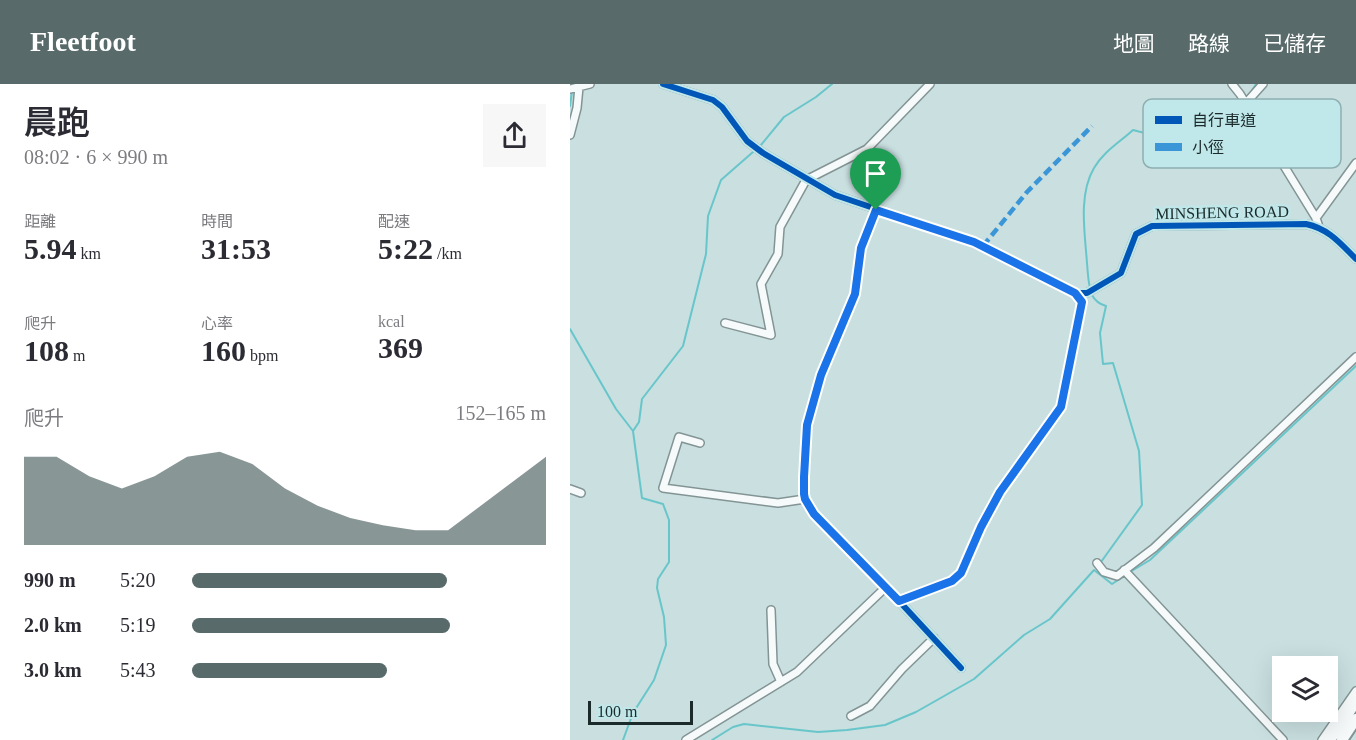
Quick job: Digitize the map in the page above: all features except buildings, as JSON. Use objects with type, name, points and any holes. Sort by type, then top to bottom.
[{"type":"highway","points":[[1330,740],[1356,702]]},
{"type":"highway","points":[[1342,740],[1356,719]]},
{"type":"street","points":[[570,89],[590,84]]},
{"type":"street","name":"MINSHENG ROAD","points":[[663,84],[713,100],[722,107],[747,141],[760,152],[835,195],[974,242],[1075,293],[1087,293],[1121,273],[1136,234],[1152,226],[1306,224],[1319,227]]},
{"type":"street","points":[[725,323],[771,334],[761,284],[778,254],[780,227],[806,180],[867,149],[930,84]]},
{"type":"street","points":[[1232,84],[1242,99]]},
{"type":"street","points":[[1250,99],[1263,84]]},
{"type":"street","points":[[570,135],[577,108],[579,87]]},
{"type":"street","points":[[1316,219],[1356,163]]},
{"type":"street","points":[[1285,168],[1319,227],[1332,235],[1356,259]]},
{"type":"street","points":[[876,210],[861,248],[855,294],[821,375],[807,425],[805,499],[814,514],[961,668]]},
{"type":"street","points":[[899,601],[952,581],[961,573],[981,527],[1000,492],[1061,407],[1082,302],[1075,293]]},
{"type":"street","points":[[1096,563],[1104,572],[1117,576],[1154,548],[1356,357]]},
{"type":"street","points":[[700,443],[679,437],[663,488],[778,503],[805,499]]},
{"type":"street","points":[[570,489],[580,493]]},
{"type":"street","points":[[1124,570],[1282,740]]},
{"type":"street","points":[[686,740],[697,737],[797,672],[886,587]]},
{"type":"street","points":[[771,610],[773,664],[781,682]]},
{"type":"street","points":[[851,716],[870,706],[902,669],[934,638]]},
{"type":"street","points":[[1322,740],[1356,691]]},
{"type":"waterway","points":[[570,106],[573,84]]},
{"type":"waterway","points":[[623,740],[633,713],[654,680],[666,645],[664,617],[657,588],[658,579],[669,562],[669,520],[663,504],[642,498],[633,431],[639,422],[642,399],[683,346],[706,254],[708,216],[721,180],[761,145],[784,117],[832,84]]},
{"type":"waterway","points":[[1250,94],[1256,84]]},
{"type":"waterway","points":[[1101,562],[1142,505],[1139,451],[1113,363],[1103,364],[1100,333],[1106,306],[1094,299],[1089,283],[1084,202],[1089,179],[1102,157],[1133,130],[1143,132]]},
{"type":"waterway","points":[[570,329],[616,409],[633,431]]},
{"type":"waterway","points":[[1130,572],[1150,560],[1356,366]]},
{"type":"waterway","points":[[712,740],[733,727],[744,724],[818,732],[885,725],[916,712],[974,679],[1024,635],[1050,619],[1094,570],[1112,584],[1126,575]]},
{"type":"marked path","points":[[983,246],[1027,192],[1092,126]]},
{"type":"cycle path","points":[[663,84],[713,100],[722,107],[747,141],[763,153],[835,195],[974,242],[1075,293],[1087,293],[1121,273],[1136,234],[1152,226],[1306,224],[1328,233],[1356,259]]},
{"type":"cycle path","points":[[876,210],[861,248],[855,294],[821,375],[807,425],[804,494],[814,514],[961,668]]},
{"type":"route","points":[[876,210],[974,242],[1075,293],[1082,302],[1061,407],[1000,492],[981,527],[961,573],[952,581],[899,601],[814,514],[804,494],[807,425],[821,375],[855,294],[861,248],[876,210]]}]
